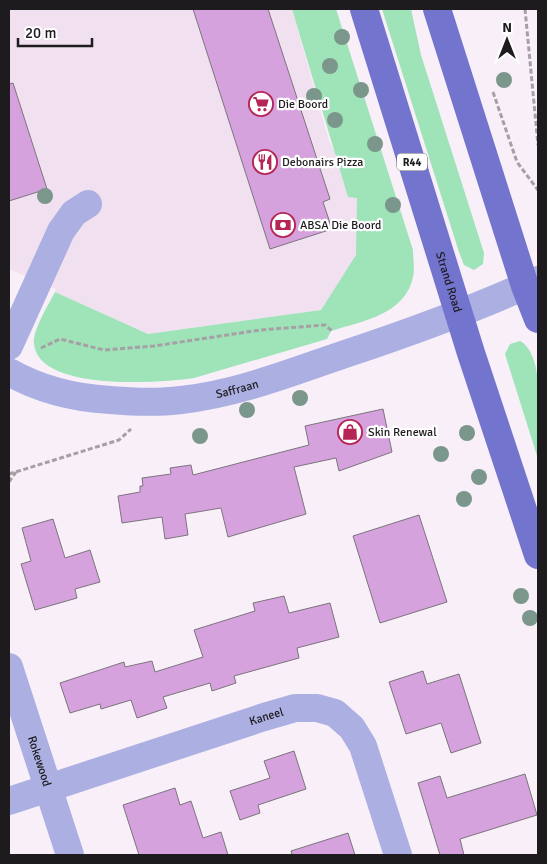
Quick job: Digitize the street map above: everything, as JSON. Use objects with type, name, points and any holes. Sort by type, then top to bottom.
[{"type":"main road","name":"Strand Road","points":[[364,9],[538,554]]},
{"type":"main road","points":[[437,9],[532,283],[538,319]]},
{"type":"street","points":[[9,346],[61,231],[74,213],[88,204]]},
{"type":"street","name":"Saffraan","points":[[9,372],[25,381],[91,399],[136,402],[182,400],[267,380],[460,314],[532,283]]},
{"type":"street","name":"Rokewood","points":[[9,667],[70,855]]},
{"type":"street","name":"Kaneel","points":[[9,801],[264,717],[295,708],[317,708],[334,713],[352,728],[363,746],[398,855]]},
{"type":"path","points":[[525,9],[538,145]]},
{"type":"path","points":[[493,90],[517,162],[538,190]]},
{"type":"path","points":[[41,348],[60,339],[104,350],[154,346],[260,330],[307,326],[325,326],[334,333]]},
{"type":"path","points":[[9,474],[119,440],[133,427]]},
{"type":"path","points":[[9,482],[16,471]]},
{"type":"shaded area","points":[[9,9],[292,9],[329,141],[357,198],[357,255],[321,310],[148,334],[55,292],[56,289],[9,269]]},
{"type":"green space","points":[[292,9],[336,9],[413,250],[414,274],[408,290],[392,308],[368,320],[331,331],[327,339],[194,378],[156,382],[104,381],[78,377],[56,370],[41,359],[34,344],[38,325],[55,292],[148,334],[321,310],[356,255],[357,198],[348,197]]},
{"type":"green space","points":[[382,9],[411,9],[421,55],[484,253],[483,264],[474,270],[464,265],[459,252]]},
{"type":"green space","points":[[520,341],[529,349],[538,377],[538,459],[505,354],[510,344]]},
{"type":"building","name":"Die Boord","points":[[193,9],[268,9],[330,199],[323,202],[332,229],[270,249]]},
{"type":"building","points":[[13,83],[47,189],[9,201],[9,84]]},
{"type":"building","points":[[383,409],[392,452],[339,471],[336,458],[294,467],[306,514],[228,537],[221,508],[185,514],[188,535],[165,539],[162,517],[122,523],[118,496],[140,492],[140,486],[143,486],[142,478],[171,474],[170,468],[191,465],[193,475],[309,445],[305,426]]},
{"type":"building","points":[[419,515],[447,602],[380,623],[353,536]]},
{"type":"building","points":[[53,519],[65,558],[90,550],[100,582],[75,589],[77,598],[35,610],[21,564],[31,561],[22,528]]},
{"type":"building","points":[[284,596],[289,613],[330,603],[339,637],[297,648],[299,658],[234,676],[236,683],[212,691],[210,683],[163,697],[167,708],[137,718],[131,700],[101,709],[100,704],[70,713],[60,683],[124,662],[125,667],[152,661],[155,672],[203,657],[194,630],[255,611],[253,603]]},
{"type":"building","points":[[423,671],[427,684],[459,674],[481,743],[451,753],[441,723],[406,734],[389,682]]},
{"type":"building","points":[[294,751],[306,789],[258,805],[260,813],[240,820],[230,791],[270,778],[264,761]]},
{"type":"building","points":[[525,774],[537,815],[460,839],[464,855],[440,855],[418,783],[440,776],[447,798]]},
{"type":"building","points":[[175,788],[180,805],[191,801],[203,838],[221,832],[228,855],[139,855],[123,805]]},
{"type":"building","points":[[348,833],[355,855],[292,855],[291,851]]},
{"type":"place","name":"Die Boord","points":[[261,104]]},
{"type":"place","name":"Debonairs Pizza","points":[[265,162]]},
{"type":"place","name":"ABSA Die Boord","points":[[283,225]]},
{"type":"place","name":"Skin Renewal","points":[[350,432]]}]
